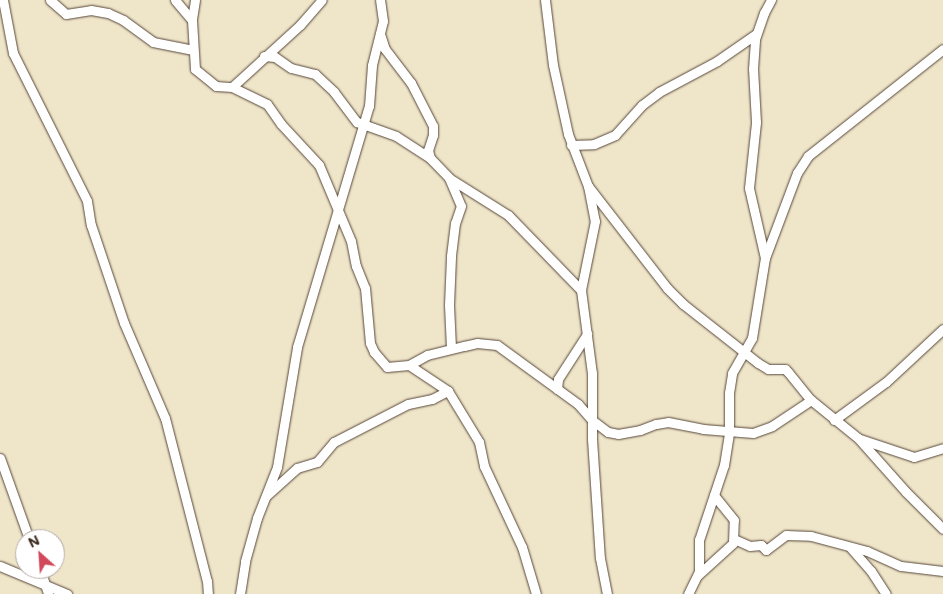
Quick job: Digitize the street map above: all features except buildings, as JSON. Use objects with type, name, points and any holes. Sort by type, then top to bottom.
[{"type":"street","points":[[3,0],[13,54],[87,200],[91,225],[124,322],[165,418],[207,581],[208,594]]},
{"type":"street","points":[[50,0],[66,14],[77,10],[108,12],[123,20],[153,42],[193,50]]},
{"type":"street","points":[[175,0],[192,20]]},
{"type":"street","points":[[195,0],[192,20],[194,66],[216,86],[232,87],[262,101],[272,109],[281,124],[319,165],[338,206],[365,288],[372,348],[387,367],[409,365],[427,355],[450,348],[477,343],[496,345],[578,404],[592,420],[608,432],[618,434],[630,433],[661,423],[744,434],[761,431],[810,400]]},
{"type":"street","points":[[232,87],[277,46],[322,0]]},
{"type":"street","points":[[240,594],[245,561],[277,467],[297,347],[369,106],[372,65],[383,21],[380,0]]},
{"type":"street","points":[[545,0],[555,72],[571,145],[588,186],[595,227],[581,290],[593,388],[593,471],[600,558],[607,594]]},
{"type":"street","points":[[765,258],[749,188],[756,122],[753,69],[756,34],[771,0]]},
{"type":"street","points":[[380,33],[385,49]]},
{"type":"street","points":[[571,145],[594,144],[615,135],[642,105],[659,92],[716,61],[756,34]]},
{"type":"street","points":[[376,43],[385,49],[411,83],[433,126],[428,150],[430,158]]},
{"type":"street","points":[[277,46],[282,61]]},
{"type":"street","points":[[688,594],[700,563],[699,540],[724,465],[729,432],[730,381],[732,373],[752,338],[765,258],[797,173],[808,156],[943,49]]},
{"type":"street","points":[[264,56],[282,61],[293,68],[315,74],[334,92],[352,118],[363,125],[396,136],[430,158],[449,178],[508,215],[581,290]]},
{"type":"street","points":[[449,178],[462,206],[455,223],[451,257],[450,348]]},
{"type":"street","points":[[588,186],[667,288],[687,308],[744,353],[768,369],[788,372],[810,400],[858,438],[906,492],[943,529]]},
{"type":"street","points":[[834,420],[886,382],[943,329]]},
{"type":"street","points":[[557,389],[558,379],[587,334]]},
{"type":"street","points":[[409,365],[448,391],[479,442],[484,466],[522,548],[536,594]]},
{"type":"street","points":[[546,381],[558,379]]},
{"type":"street","points":[[265,498],[297,468],[316,462],[334,442],[408,404],[432,399],[448,391]]},
{"type":"street","points":[[858,438],[914,457],[943,448]]},
{"type":"street","points":[[0,458],[25,529]]},
{"type":"street","points":[[696,577],[733,543],[733,516],[714,495]]},
{"type":"street","points":[[734,538],[750,546],[760,545],[766,550],[782,537],[792,535],[811,536],[879,556],[905,568],[943,570]]},
{"type":"street","points":[[850,547],[871,571],[886,594]]},
{"type":"street","points":[[0,566],[47,590],[67,594]]}]
